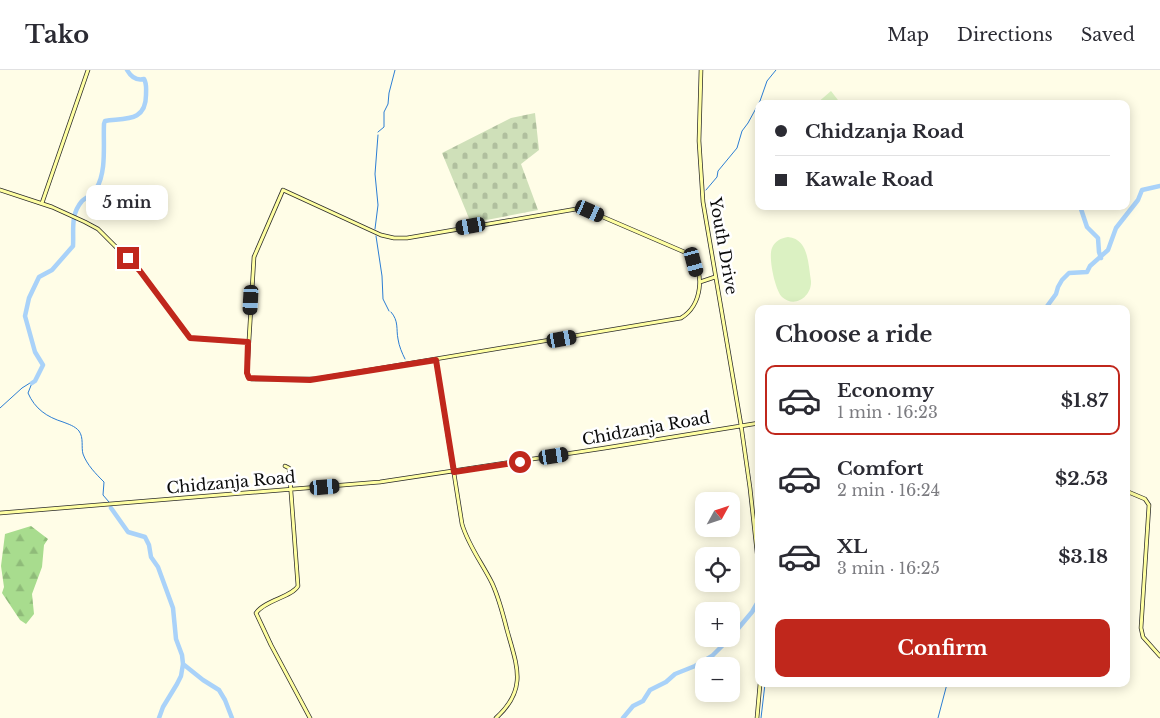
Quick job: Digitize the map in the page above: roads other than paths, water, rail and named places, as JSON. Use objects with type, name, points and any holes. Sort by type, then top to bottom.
[{"type":"street","points":[[42,203],[88,70]]},
{"type":"street","name":"Youth Drive","points":[[701,70],[699,115],[700,176],[715,277],[741,425],[755,534]]},
{"type":"street","points":[[0,190],[42,203],[78,218],[98,229],[140,271],[190,338],[248,342]]},
{"type":"street","points":[[282,190],[381,235],[394,238],[407,238],[582,208],[687,253],[693,259],[700,282],[700,290],[690,312],[681,318],[310,380],[251,378],[247,375],[248,342],[254,256],[282,190]]},
{"type":"street","points":[[700,282],[715,277]]},
{"type":"street","points":[[436,360],[460,516],[465,535],[496,591],[518,667],[518,681],[514,694],[507,707],[496,718]]},
{"type":"street","name":"Chidzanja Road","points":[[0,513],[380,482],[454,472],[755,423]]},
{"type":"street","points":[[285,466],[289,470],[298,586],[295,590],[271,602],[256,613],[310,718]]},
{"type":"street","points":[[1130,493],[1145,499],[1149,505],[1141,628],[1143,637],[1160,656]]},
{"type":"street","points":[[757,718],[760,687]]},
{"type":"waterway","points":[[32,383],[35,381],[43,365],[35,352],[25,316],[29,298],[39,277],[52,270],[73,246],[73,223],[78,206],[95,191],[102,174],[105,121],[133,117],[142,110],[145,104],[146,87],[144,79],[134,78],[127,70]]},
{"type":"waterway","points":[[378,132],[384,127],[384,112],[388,104],[395,70]]},
{"type":"waterway","points":[[760,100],[767,81],[776,70]]},
{"type":"waterway","points":[[706,190],[717,177],[718,171],[737,148],[742,131],[755,110]]},
{"type":"waterway","points":[[375,229],[378,205],[375,174],[378,135]]},
{"type":"waterway","points":[[1048,305],[1056,294],[1062,280],[1069,273],[1087,272],[1090,266],[1108,250],[1116,228],[1138,200],[1142,190],[1160,186]]},
{"type":"waterway","points":[[1081,210],[1087,227],[1098,238],[1101,258]]},
{"type":"waterway","points":[[376,236],[382,276],[383,299],[389,311]]},
{"type":"waterway","points":[[391,312],[394,315],[398,342],[405,359]]},
{"type":"waterway","points":[[0,408],[30,383]]},
{"type":"waterway","points":[[32,383],[28,393],[38,408],[47,415],[71,425],[79,431],[83,454],[89,466],[104,482],[103,495],[109,502]]},
{"type":"waterway","points":[[111,508],[128,532],[145,537],[149,545],[151,557],[158,567],[173,608],[176,639],[183,664],[181,676],[163,707],[159,718]]},
{"type":"waterway","points":[[740,626],[755,607]]},
{"type":"waterway","points":[[623,718],[633,706],[643,701],[650,690],[666,682],[675,674],[695,666],[712,656],[721,647]]},
{"type":"waterway","points":[[183,664],[219,690],[232,718]]},
{"type":"waterway","points":[[761,718],[765,687]]},
{"type":"waterway","points":[[938,718],[946,687]]}]
